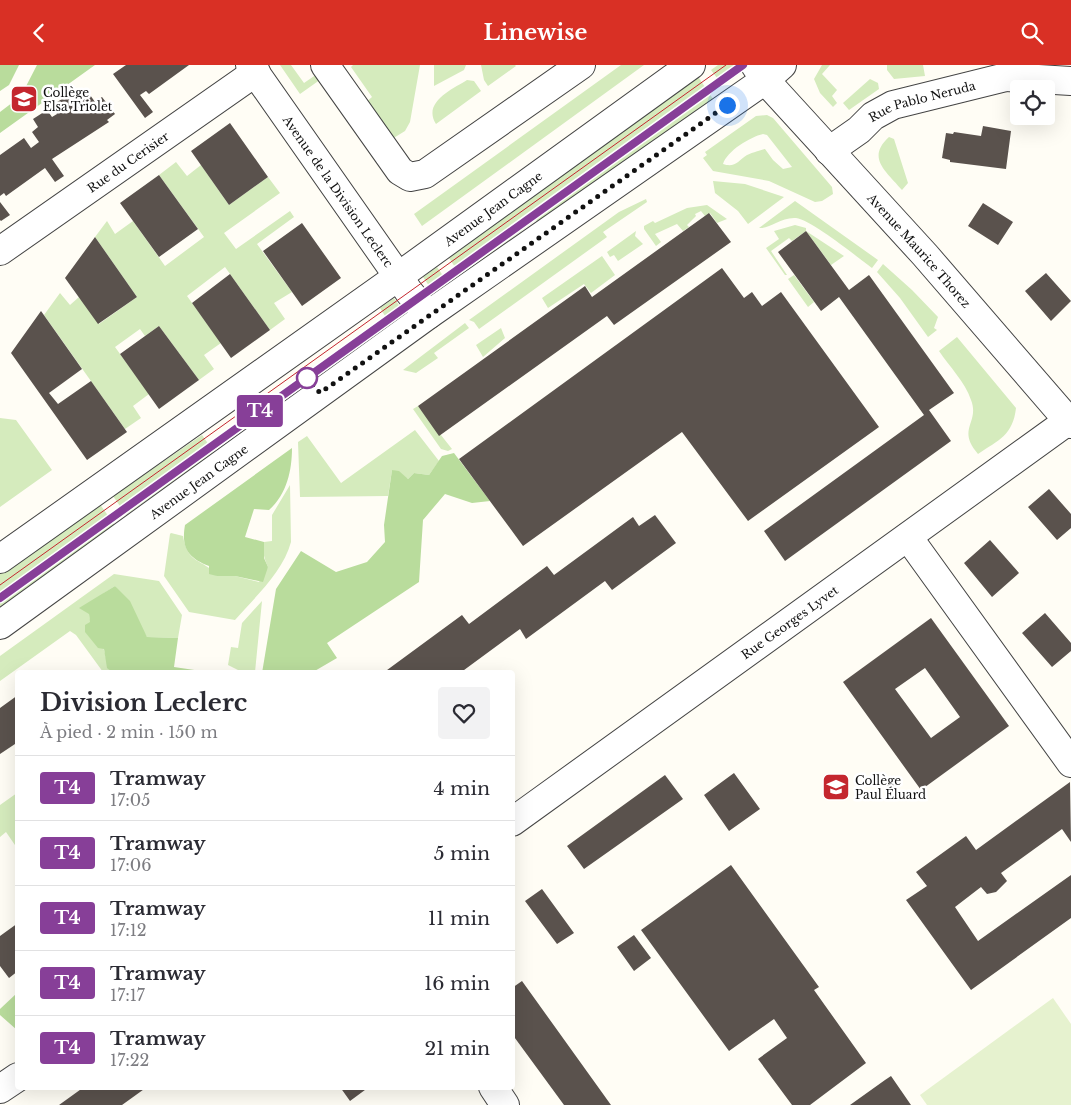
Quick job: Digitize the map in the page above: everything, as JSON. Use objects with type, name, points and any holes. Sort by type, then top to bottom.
[{"type":"street","points":[[325,65],[400,171],[414,177],[425,174],[581,65]]},
{"type":"street","name":"Avenue Jean Cagne","points":[[0,559],[399,276],[691,65]]},
{"type":"street","name":"Avenue de la Division Leclerc","points":[[253,69],[428,315]]},
{"type":"street","name":"Rue du Cerisier","points":[[0,251],[253,69]]},
{"type":"street","name":"Avenue Jean Cagne","points":[[0,625],[767,70]]},
{"type":"street","name":"Avenue Maurice Thorez","points":[[767,70],[829,151],[925,255],[1070,423]]},
{"type":"street","name":"Rue Pablo Neruda","points":[[829,151],[859,130],[873,116],[894,105],[1013,71],[1071,81]]},
{"type":"street","name":"Rue Georges Lyvet","points":[[515,820],[1070,423]]},
{"type":"street","points":[[908,537],[1071,763]]},
{"type":"street","points":[[0,1089],[15,1079]]},
{"type":"street","points":[[495,1090],[505,1105]]},
{"type":"green space","points":[[0,65],[19,65],[9,85],[0,91]]},
{"type":"green space","name":"Collège Elsa Triolet","points":[[37,65],[95,65],[0,133],[0,112],[21,96]]},
{"type":"green space","points":[[280,65],[291,65],[304,83],[320,72],[324,77],[300,94]]},
{"type":"green space","points":[[353,65],[420,65],[410,122],[405,131],[392,139],[365,103],[372,97],[351,67]]},
{"type":"green space","points":[[434,65],[466,65],[464,70],[434,86]]},
{"type":"green space","points":[[481,65],[516,66],[488,86],[484,80]]},
{"type":"green space","points":[[621,65],[644,65],[422,226],[414,214]]},
{"type":"green space","points":[[718,65],[735,65],[741,73],[723,86],[711,70]]},
{"type":"green space","points":[[822,65],[830,65],[822,74],[837,90],[832,96],[837,103],[833,107],[820,93],[814,79]]},
{"type":"green space","points":[[887,65],[923,65],[925,76],[894,79],[887,70]]},
{"type":"green space","points":[[695,72],[715,102],[541,226],[536,220],[461,276],[449,258]]},
{"type":"green space","points":[[870,79],[878,83],[879,89],[849,110],[843,103]]},
{"type":"green space","points":[[467,80],[474,81],[481,91],[436,124],[433,109],[436,103],[447,92]]},
{"type":"green space","points":[[767,115],[773,118],[832,187],[833,194],[822,201],[815,202],[769,181],[713,171],[703,158],[707,155],[705,152],[756,116]],"holes":[[[763,134],[767,135],[792,167],[783,169],[765,149],[748,154],[739,162],[731,165],[723,164],[729,154],[746,141]]]},
{"type":"green space","points":[[889,137],[894,139],[908,183],[902,190],[885,170],[879,158],[879,151]]},
{"type":"green space","points":[[176,162],[187,176],[201,165],[229,205],[268,177],[280,193],[224,233],[236,249],[290,211],[294,217],[257,244],[292,292],[274,303],[285,319],[270,330],[225,267],[187,296],[221,343],[204,355],[214,369],[199,380],[159,326],[145,336],[140,329],[115,347],[149,394],[133,406],[141,418],[125,429],[44,315],[60,293],[70,305],[79,297],[99,324],[137,297],[95,237],[107,221],[115,234],[133,221],[165,266],[204,237],[159,175]]},
{"type":"green space","points":[[713,181],[745,184],[784,197],[748,224],[738,211],[715,193]]},
{"type":"green space","points":[[646,199],[647,202],[603,232],[607,237],[479,329],[474,322],[469,320],[619,212]]},
{"type":"green space","points":[[795,201],[878,260],[872,268],[813,225],[803,220],[790,218],[767,227],[759,228]]},
{"type":"green space","points":[[707,205],[727,219],[717,223],[710,213],[705,216],[701,211],[695,214],[696,216],[687,225],[689,227],[683,231],[677,224],[655,234],[661,242],[656,246],[644,229],[644,226],[653,221],[655,223],[687,208]]},
{"type":"green space","points":[[795,225],[806,228],[806,231],[792,241],[789,238],[771,251],[787,275],[785,275],[766,248],[779,239],[774,231]]},
{"type":"green space","points":[[636,231],[635,236],[643,244],[618,261],[614,255],[610,257],[607,252]]},
{"type":"green space","points":[[806,231],[844,256],[831,265]]},
{"type":"green space","points":[[602,256],[615,275],[591,293],[584,284],[548,308],[542,298]]},
{"type":"green space","points":[[883,264],[938,317],[934,328],[937,330],[928,337],[900,298],[877,272]]},
{"type":"green space","points":[[437,267],[448,283],[434,293],[423,277]]},
{"type":"green space","points":[[794,275],[814,302],[808,307],[788,279]]},
{"type":"green space","points":[[394,298],[405,314],[390,324],[380,308]]},
{"type":"green space","points":[[465,323],[469,328],[434,353],[438,358],[416,373],[403,370]]},
{"type":"green space","points":[[501,328],[505,338],[483,357],[476,345]]},
{"type":"green space","points":[[957,337],[1016,408],[1012,425],[1004,436],[978,454],[972,445],[968,432],[973,415],[971,400],[961,381],[939,351]]},
{"type":"green space","points":[[418,406],[452,449],[448,451],[441,449],[413,409]]},
{"type":"green space","points":[[0,418],[16,420],[52,470],[0,507]]},
{"type":"green space","points":[[415,430],[439,461],[429,475],[414,473],[408,479],[392,470],[388,496],[300,497],[298,442],[307,436],[341,483]]},
{"type":"green space","points":[[202,435],[214,452],[126,515],[113,496]]},
{"type":"green space","points":[[292,448],[291,465],[280,497],[269,510],[254,509],[245,537],[264,542],[264,558],[268,567],[263,582],[235,576],[209,574],[209,566],[191,556],[185,546],[185,525]]},
{"type":"green space","points":[[454,453],[490,501],[472,503],[445,494],[423,520],[419,582],[327,643],[337,658],[316,670],[262,670],[276,589],[301,551],[336,572],[367,562],[385,542],[384,525],[392,470],[399,471],[408,479],[414,473],[429,475],[442,456]]},
{"type":"green space","points":[[290,485],[291,542],[282,564],[268,584],[235,620],[189,612],[164,576],[170,534],[183,536],[185,546],[192,557],[217,576],[235,576],[259,582],[268,567],[265,561],[263,545],[264,542],[272,541],[272,515]]},
{"type":"green space","points":[[97,500],[118,530],[0,614],[0,570]]},
{"type":"green space","points":[[114,574],[159,581],[182,615],[178,638],[147,637],[115,586],[104,593],[89,614],[91,624],[103,645],[110,670],[102,670],[76,635],[70,631],[0,681],[0,656]]},
{"type":"green space","points":[[115,586],[130,601],[147,637],[178,638],[174,667],[194,670],[110,670],[107,668],[104,649],[98,648],[85,632],[85,625],[90,622],[89,614],[79,608]]},
{"type":"green space","points":[[262,601],[255,670],[238,670],[228,665],[231,647],[238,648],[242,623]]},
{"type":"green space","points":[[15,794],[15,845],[6,832],[0,837],[0,805]]},
{"type":"green space","points":[[15,995],[15,1028],[0,1015],[0,1009]]},
{"type":"green space","points":[[1053,998],[1071,1024],[1071,1105],[927,1105],[920,1095]]},
{"type":"building","points":[[126,65],[189,65],[149,94],[146,91],[140,95],[153,112],[145,118],[113,74]]},
{"type":"building","points":[[88,92],[95,102],[102,97],[115,114],[107,120],[109,122],[52,159],[64,176],[55,182],[45,168],[6,196],[4,193],[0,196],[0,155],[24,138],[31,148],[39,142],[32,132],[38,127],[33,119],[47,110],[52,117],[57,114],[51,106],[68,95],[73,103]]},
{"type":"building","points":[[230,123],[268,177],[229,205],[191,151]]},
{"type":"building","points":[[983,126],[1011,131],[1006,169],[950,162],[950,160],[942,158],[946,133],[953,134],[954,132],[981,136]]},
{"type":"building","points":[[159,175],[198,229],[159,257],[120,203]]},
{"type":"building","points":[[0,202],[10,215],[1,221],[0,220]]},
{"type":"building","points":[[983,203],[1013,222],[998,245],[968,226]]},
{"type":"building","points":[[709,213],[731,242],[614,325],[607,316],[439,436],[418,406],[585,286],[592,297]]},
{"type":"building","points":[[302,223],[341,278],[302,306],[263,251]]},
{"type":"building","points":[[806,231],[849,290],[869,275],[954,393],[929,410],[951,441],[785,561],[764,531],[924,415],[839,297],[821,311],[778,252]]},
{"type":"building","points":[[95,237],[137,297],[98,324],[65,278]]},
{"type":"building","points":[[722,268],[744,298],[752,292],[762,306],[781,292],[879,427],[748,521],[682,432],[523,546],[459,459]]},
{"type":"building","points":[[1046,273],[1071,301],[1051,321],[1025,291]]},
{"type":"building","points":[[230,274],[270,330],[231,358],[192,303]]},
{"type":"building","points":[[41,311],[82,369],[49,393],[58,404],[91,381],[127,432],[87,460],[11,353]]},
{"type":"building","points":[[159,326],[199,380],[159,409],[120,354]]},
{"type":"building","points":[[1049,489],[1071,514],[1071,528],[1057,540],[1028,507]]},
{"type":"building","points":[[655,515],[676,543],[612,590],[605,581],[526,639],[520,629],[464,670],[387,670],[462,615],[469,624],[547,566],[554,575],[633,517],[639,526]]},
{"type":"building","points":[[990,540],[1019,573],[992,597],[964,563]]},
{"type":"building","points":[[1045,613],[1071,643],[1071,651],[1052,667],[1022,633]]},
{"type":"building","points":[[931,618],[1009,726],[921,790],[843,682]],"holes":[[[925,668],[960,717],[931,738],[895,689]]]},
{"type":"building","points":[[15,697],[15,744],[0,754],[0,708]]},
{"type":"building","points":[[734,773],[760,809],[729,831],[704,795]]},
{"type":"building","points":[[665,775],[683,799],[584,869],[567,846]]},
{"type":"building","points":[[1070,782],[1071,842],[1062,829],[1001,873],[1007,881],[996,892],[987,894],[981,887],[955,907],[978,941],[1071,875],[1071,918],[971,990],[906,900],[927,886],[916,872],[966,836],[976,850]]},
{"type":"building","points":[[731,865],[819,987],[814,990],[866,1063],[810,1105],[792,1105],[758,1059],[787,1038],[774,1019],[729,1051],[641,930]]},
{"type":"building","points":[[542,889],[574,933],[557,944],[525,901]]},
{"type":"building","points":[[15,925],[15,973],[9,978],[0,966],[0,936]]},
{"type":"building","points":[[634,935],[651,958],[634,971],[617,947]]},
{"type":"building","points":[[522,981],[611,1105],[564,1105],[515,1038],[515,986]]},
{"type":"building","points":[[891,1076],[911,1105],[850,1105],[885,1080]]},
{"type":"building","points":[[80,1090],[143,1090],[122,1105],[59,1105]]},
{"type":"building","points":[[342,1090],[365,1090],[350,1101]]},
{"type":"tram line","points":[[0,585],[726,65]]},
{"type":"tram line","points":[[0,598],[743,65]]},
{"type":"tram line","name":"T4","points":[[0,598],[743,65]]},
{"type":"place","name":"Collège Elsa Triolet","points":[[24,99]]},
{"type":"place","name":"Collège Paul Éluard","points":[[836,787]]},
{"type":"route","points":[[307,378],[320,393],[727,105]]}]
